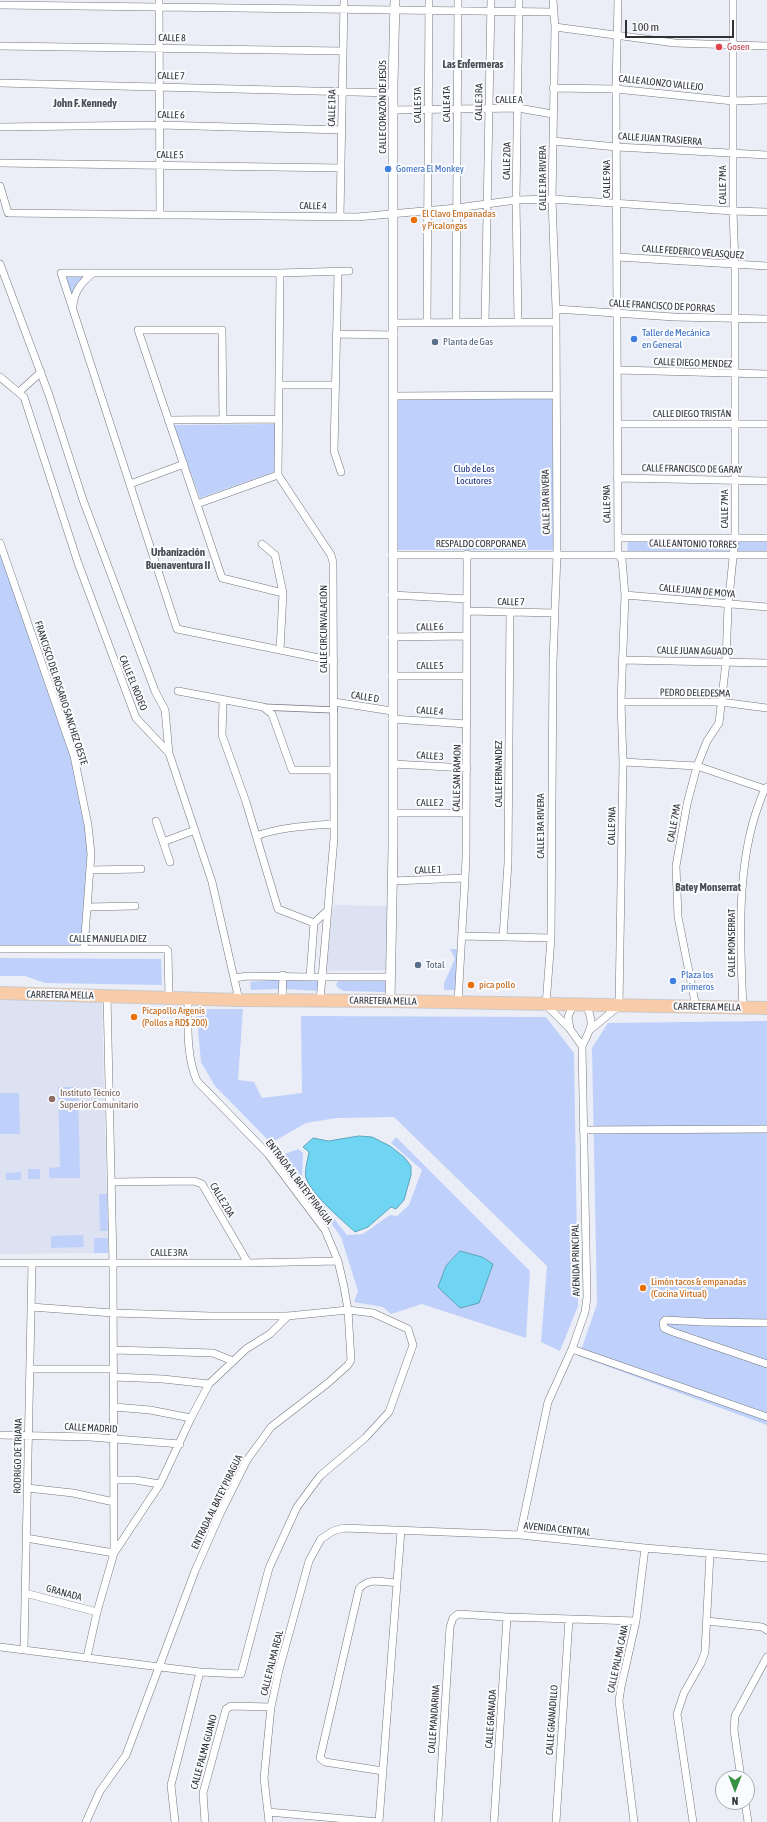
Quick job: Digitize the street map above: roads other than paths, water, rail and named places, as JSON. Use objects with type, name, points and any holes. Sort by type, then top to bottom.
[{"type":"main road","name":"CARRETERA MELLA","points":[[0,994],[239,1000],[390,1001],[767,1008]]},
{"type":"street","name":"CALLE 1RA","points":[[340,217],[344,0]]},
{"type":"street","name":"CALLE 5TA","points":[[427,323],[429,0]]},
{"type":"street","name":"CALLE 4TA","points":[[456,323],[458,0]]},
{"type":"street","name":"CALLE 3RA","points":[[485,323],[491,0]]},
{"type":"street","name":"CALLE 2DA","points":[[518,322],[516,200],[519,0]]},
{"type":"street","name":"CALLE 1RA RIVERA","points":[[546,1005],[551,938],[557,554],[556,309],[552,199],[555,27],[553,0]]},
{"type":"street","name":"CALLE 9NA","points":[[618,0],[616,89],[618,370],[617,478],[618,554],[622,560],[625,595],[622,660],[619,1006]]},
{"type":"street","name":"CALLE 7MA","points":[[696,1007],[678,917],[676,866],[687,804],[697,766],[707,741],[719,723],[726,662],[729,604],[735,538],[733,0]]},
{"type":"street","points":[[159,3],[160,215]]},
{"type":"street","points":[[0,4],[159,3],[344,9],[395,5],[429,10],[553,12]]},
{"type":"street","name":"CALLE CORAZÓN DE JESÚS","points":[[390,1001],[393,881],[393,92],[395,5]]},
{"type":"street","points":[[555,27],[675,43],[767,46]]},
{"type":"street","name":"CALLE 8","points":[[0,46],[159,47],[343,51]]},
{"type":"street","name":"CALLE 7","points":[[0,83],[393,92]]},
{"type":"street","name":"CALLE ALONZO VALLEJO","points":[[553,88],[616,89],[733,100],[767,100]]},
{"type":"street","name":"CALLE A","points":[[393,110],[489,110],[518,108],[553,114]]},
{"type":"street","name":"CALLE 6","points":[[0,127],[160,125],[342,130]]},
{"type":"street","name":"CALLE JUAN TRASIERRA","points":[[553,141],[617,147],[767,155]]},
{"type":"street","name":"CALLE 5","points":[[0,162],[341,168]]},
{"type":"street","name":"CALLE 4","points":[[0,186],[8,213],[340,217],[394,215],[516,200],[552,199],[767,212]]},
{"type":"street","name":"CALLE FEDERICO VELASQUEZ","points":[[617,257],[767,266]]},
{"type":"street","points":[[0,264],[41,372],[83,500],[155,691],[165,710],[169,753]]},
{"type":"street","points":[[334,661],[177,629],[61,273],[280,273],[349,271]]},
{"type":"street","points":[[338,272],[334,452],[341,472]]},
{"type":"street","points":[[72,310],[74,295],[84,281],[93,273]]},
{"type":"street","points":[[197,504],[278,474],[280,273]]},
{"type":"street","name":"CALLE FRANCISCO DE PORRAS","points":[[556,309],[674,317],[767,319]]},
{"type":"street","points":[[394,323],[556,322]]},
{"type":"street","points":[[223,420],[222,330],[138,330],[222,578],[283,592]]},
{"type":"street","points":[[336,334],[394,335]]},
{"type":"street","name":"CALLE DIEGO MENDEZ","points":[[618,370],[767,374]]},
{"type":"street","points":[[19,392],[41,372]]},
{"type":"street","name":"CALLE EL RODEO","points":[[0,376],[24,397],[78,563],[136,718],[169,753],[212,882],[239,1000]]},
{"type":"street","points":[[279,385],[335,385]]},
{"type":"street","points":[[394,396],[556,396]]},
{"type":"street","points":[[168,420],[279,419]]},
{"type":"street","name":"CALLE DIEGO TRISTÁN","points":[[618,424],[767,424]]},
{"type":"street","points":[[130,484],[184,464]]},
{"type":"street","name":"CALLE CIRCUNVALACIÓN","points":[[278,474],[332,559],[334,661],[334,824],[320,1001]]},
{"type":"street","name":"CALLE FRANCISCO DE GARAY","points":[[617,478],[767,481]]},
{"type":"street","points":[[618,538],[767,538]]},
{"type":"street","name":"FRANCISCO DEL ROSARIO SANCHEZ OESTE","points":[[0,543],[74,756],[88,825],[91,854],[84,949]]},
{"type":"street","points":[[262,544],[275,556],[283,592],[280,650]]},
{"type":"street","name":"RESPALDO CORPORANEA","points":[[392,554],[618,554]]},
{"type":"street","name":"CALLE SAN RAMON","points":[[458,1003],[465,878],[467,768],[467,554]]},
{"type":"street","name":"CALLE ANTONIO TORRES","points":[[618,554],[767,555]]},
{"type":"street","points":[[392,595],[467,599]]},
{"type":"street","name":"CALLE JUAN DE MOYA","points":[[625,595],[767,607]]},
{"type":"street","name":"CALLE 7","points":[[467,611],[555,613]]},
{"type":"street","name":"CALLE FERNANDEZ","points":[[504,937],[508,863],[510,612]]},
{"type":"street","name":"CALLE 6","points":[[392,637],[467,636]]},
{"type":"street","name":"CALLE JUAN AGUADO","points":[[622,660],[767,663]]},
{"type":"street","name":"CALLE 5","points":[[392,676],[467,676]]},
{"type":"street","points":[[178,690],[223,701],[263,707],[334,710]]},
{"type":"street","points":[[223,701],[222,735],[256,836],[278,909],[314,923]]},
{"type":"street","name":"CALLE D","points":[[334,702],[392,715]]},
{"type":"street","name":"PEDRO DELEDESMA","points":[[622,702],[721,702],[767,708]]},
{"type":"street","points":[[263,707],[272,714],[292,770],[334,770]]},
{"type":"street","name":"CALLE 4","points":[[392,715],[467,724]]},
{"type":"street","points":[[622,762],[697,766],[766,788]]},
{"type":"street","name":"CALLE 3","points":[[393,764],[467,768]]},
{"type":"street","name":"CALLE MONSERRAT","points":[[743,1008],[741,926],[744,862],[755,815],[766,788]]},
{"type":"street","name":"CALLE 2","points":[[393,813],[466,813]]},
{"type":"street","points":[[156,821],[170,862]]},
{"type":"street","points":[[256,836],[270,831],[296,826],[334,824]]},
{"type":"street","points":[[163,842],[195,830]]},
{"type":"street","points":[[90,870],[141,869]]},
{"type":"street","name":"CALLE 1","points":[[393,881],[465,878]]},
{"type":"street","points":[[86,907],[135,906]]},
{"type":"street","points":[[310,977],[314,923],[327,911]]},
{"type":"street","points":[[462,936],[551,938]]},
{"type":"street","name":"CALLE MANUELA DIEZ","points":[[0,948],[167,949],[169,998]]},
{"type":"street","points":[[235,978],[247,976],[391,977]]},
{"type":"street","points":[[282,1000],[283,976]]},
{"type":"street","points":[[87,1657],[97,1612],[114,1553],[114,1350],[108,996]]},
{"type":"street","name":"ENTRADA AL BATEY PIRAGUA","points":[[86,1822],[100,1791],[126,1755],[195,1571],[220,1514],[247,1460],[271,1427],[348,1365],[351,1360],[348,1310],[338,1261],[325,1230],[268,1154],[198,1081],[192,1068],[188,1030],[188,998]]},
{"type":"street","points":[[546,1005],[570,1029],[582,1046],[591,1029],[592,1022],[586,1005]]},
{"type":"street","points":[[570,1029],[568,1017],[573,1005]]},
{"type":"street","points":[[591,1029],[619,1006]]},
{"type":"street","name":"AVENIDA PRINCIPAL","points":[[520,1535],[548,1402],[572,1349],[585,1312],[587,1297],[582,1046]]},
{"type":"street","points":[[583,1130],[767,1129]]},
{"type":"street","name":"CALLE 2DA","points":[[111,1182],[194,1181],[202,1184],[248,1263]]},
{"type":"street","name":"CALLE 3RA","points":[[0,1263],[248,1263],[338,1261]]},
{"type":"street","name":"RODRIGO DE TRIANA","points":[[24,1649],[32,1263]]},
{"type":"street","points":[[0,1647],[200,1672],[241,1674],[269,1568],[297,1507],[320,1476],[365,1438],[389,1412],[413,1345],[408,1329],[373,1313],[348,1310],[288,1316],[211,1316],[113,1313],[31,1307]]},
{"type":"street","points":[[114,1553],[160,1484],[191,1418],[209,1384],[233,1360],[246,1349],[270,1334],[288,1316]]},
{"type":"street","points":[[767,1323],[704,1322],[678,1319],[665,1320],[663,1323],[664,1328],[673,1332],[767,1364]]},
{"type":"street","points":[[572,1349],[767,1417]]},
{"type":"street","points":[[114,1350],[213,1353],[233,1360]]},
{"type":"street","points":[[30,1369],[114,1369]]},
{"type":"street","points":[[114,1377],[163,1379],[209,1384]]},
{"type":"street","points":[[114,1408],[150,1410],[191,1418]]},
{"type":"street","name":"CALLE MADRID","points":[[0,1435],[90,1437],[180,1444]]},
{"type":"street","points":[[115,1480],[135,1480],[160,1484]]},
{"type":"street","points":[[27,1488],[73,1493],[114,1502]]},
{"type":"street","name":"AVENIDA CENTRAL","points":[[344,1528],[520,1535],[645,1548],[767,1558]]},
{"type":"street","name":"CALLE PALMA REAL","points":[[269,1822],[264,1778],[271,1707],[309,1561],[321,1538],[333,1531],[344,1528]]},
{"type":"street","points":[[268,1812],[379,1822],[401,1530]]},
{"type":"street","points":[[26,1538],[114,1553]]},
{"type":"street","name":"CALLE PALMA CANA","points":[[634,1822],[619,1701],[620,1687],[636,1621],[645,1548]]},
{"type":"street","points":[[693,1822],[677,1714],[684,1693],[701,1664],[705,1652],[710,1553]]},
{"type":"street","points":[[383,1771],[325,1762],[320,1758],[359,1590],[363,1584],[369,1582],[397,1583]]},
{"type":"street","name":"GRANADA","points":[[25,1593],[97,1612]]},
{"type":"street","name":"CALLE MANDARINA","points":[[438,1822],[450,1626],[453,1618],[458,1614],[507,1618]]},
{"type":"street","points":[[507,1618],[636,1621]]},
{"type":"street","name":"CALLE GRANADA","points":[[494,1822],[507,1618]]},
{"type":"street","name":"CALLE GRANADILLO","points":[[556,1822],[569,1619]]},
{"type":"street","points":[[706,1621],[762,1627],[767,1630]]},
{"type":"street","points":[[740,1770],[734,1730],[735,1716],[767,1657]]},
{"type":"street","points":[[175,1822],[171,1785],[200,1672]]},
{"type":"street","name":"CALLE PALMA GUANO","points":[[205,1822],[203,1793],[226,1709],[231,1706],[271,1707]]},
{"type":"street","points":[[746,1810],[748,1822]]},
{"type":"place","name":"Gosen","points":[[719,47]]},
{"type":"place","name":"Gomera El Monkey","points":[[388,169]]},
{"type":"place","name":"El Clavo Empanadas y Picalongas","points":[[414,220]]},
{"type":"place","name":"Taller de Mecánica en General","points":[[634,339]]},
{"type":"place","name":"Planta de Gas","points":[[435,342]]},
{"type":"place","name":"Total","points":[[418,965]]},
{"type":"place","name":"Plaza los primeros","points":[[673,981]]},
{"type":"place","name":"pica pollo","points":[[471,985]]},
{"type":"place","name":"Picapollo Argenis (Pollos a RD$ 200)","points":[[134,1017]]},
{"type":"place","name":"Instituto Técnico Superior Comunitario","points":[[52,1099]]},
{"type":"place","name":"Limón tacos & empanadas (Cocina Virtual)","points":[[643,1288]]},
{"type":"district","name":"Las Enfermeras","points":[[473,65]]},
{"type":"district","name":"John F. Kennedy","points":[[85,104]]},
{"type":"district","name":"Urbanización Buenaventura II","points":[[178,559]]},
{"type":"district","name":"Batey Monserrat","points":[[708,888]]},
{"type":"park label","name":"Club de Los Locutores","points":[[474,474]]}]
